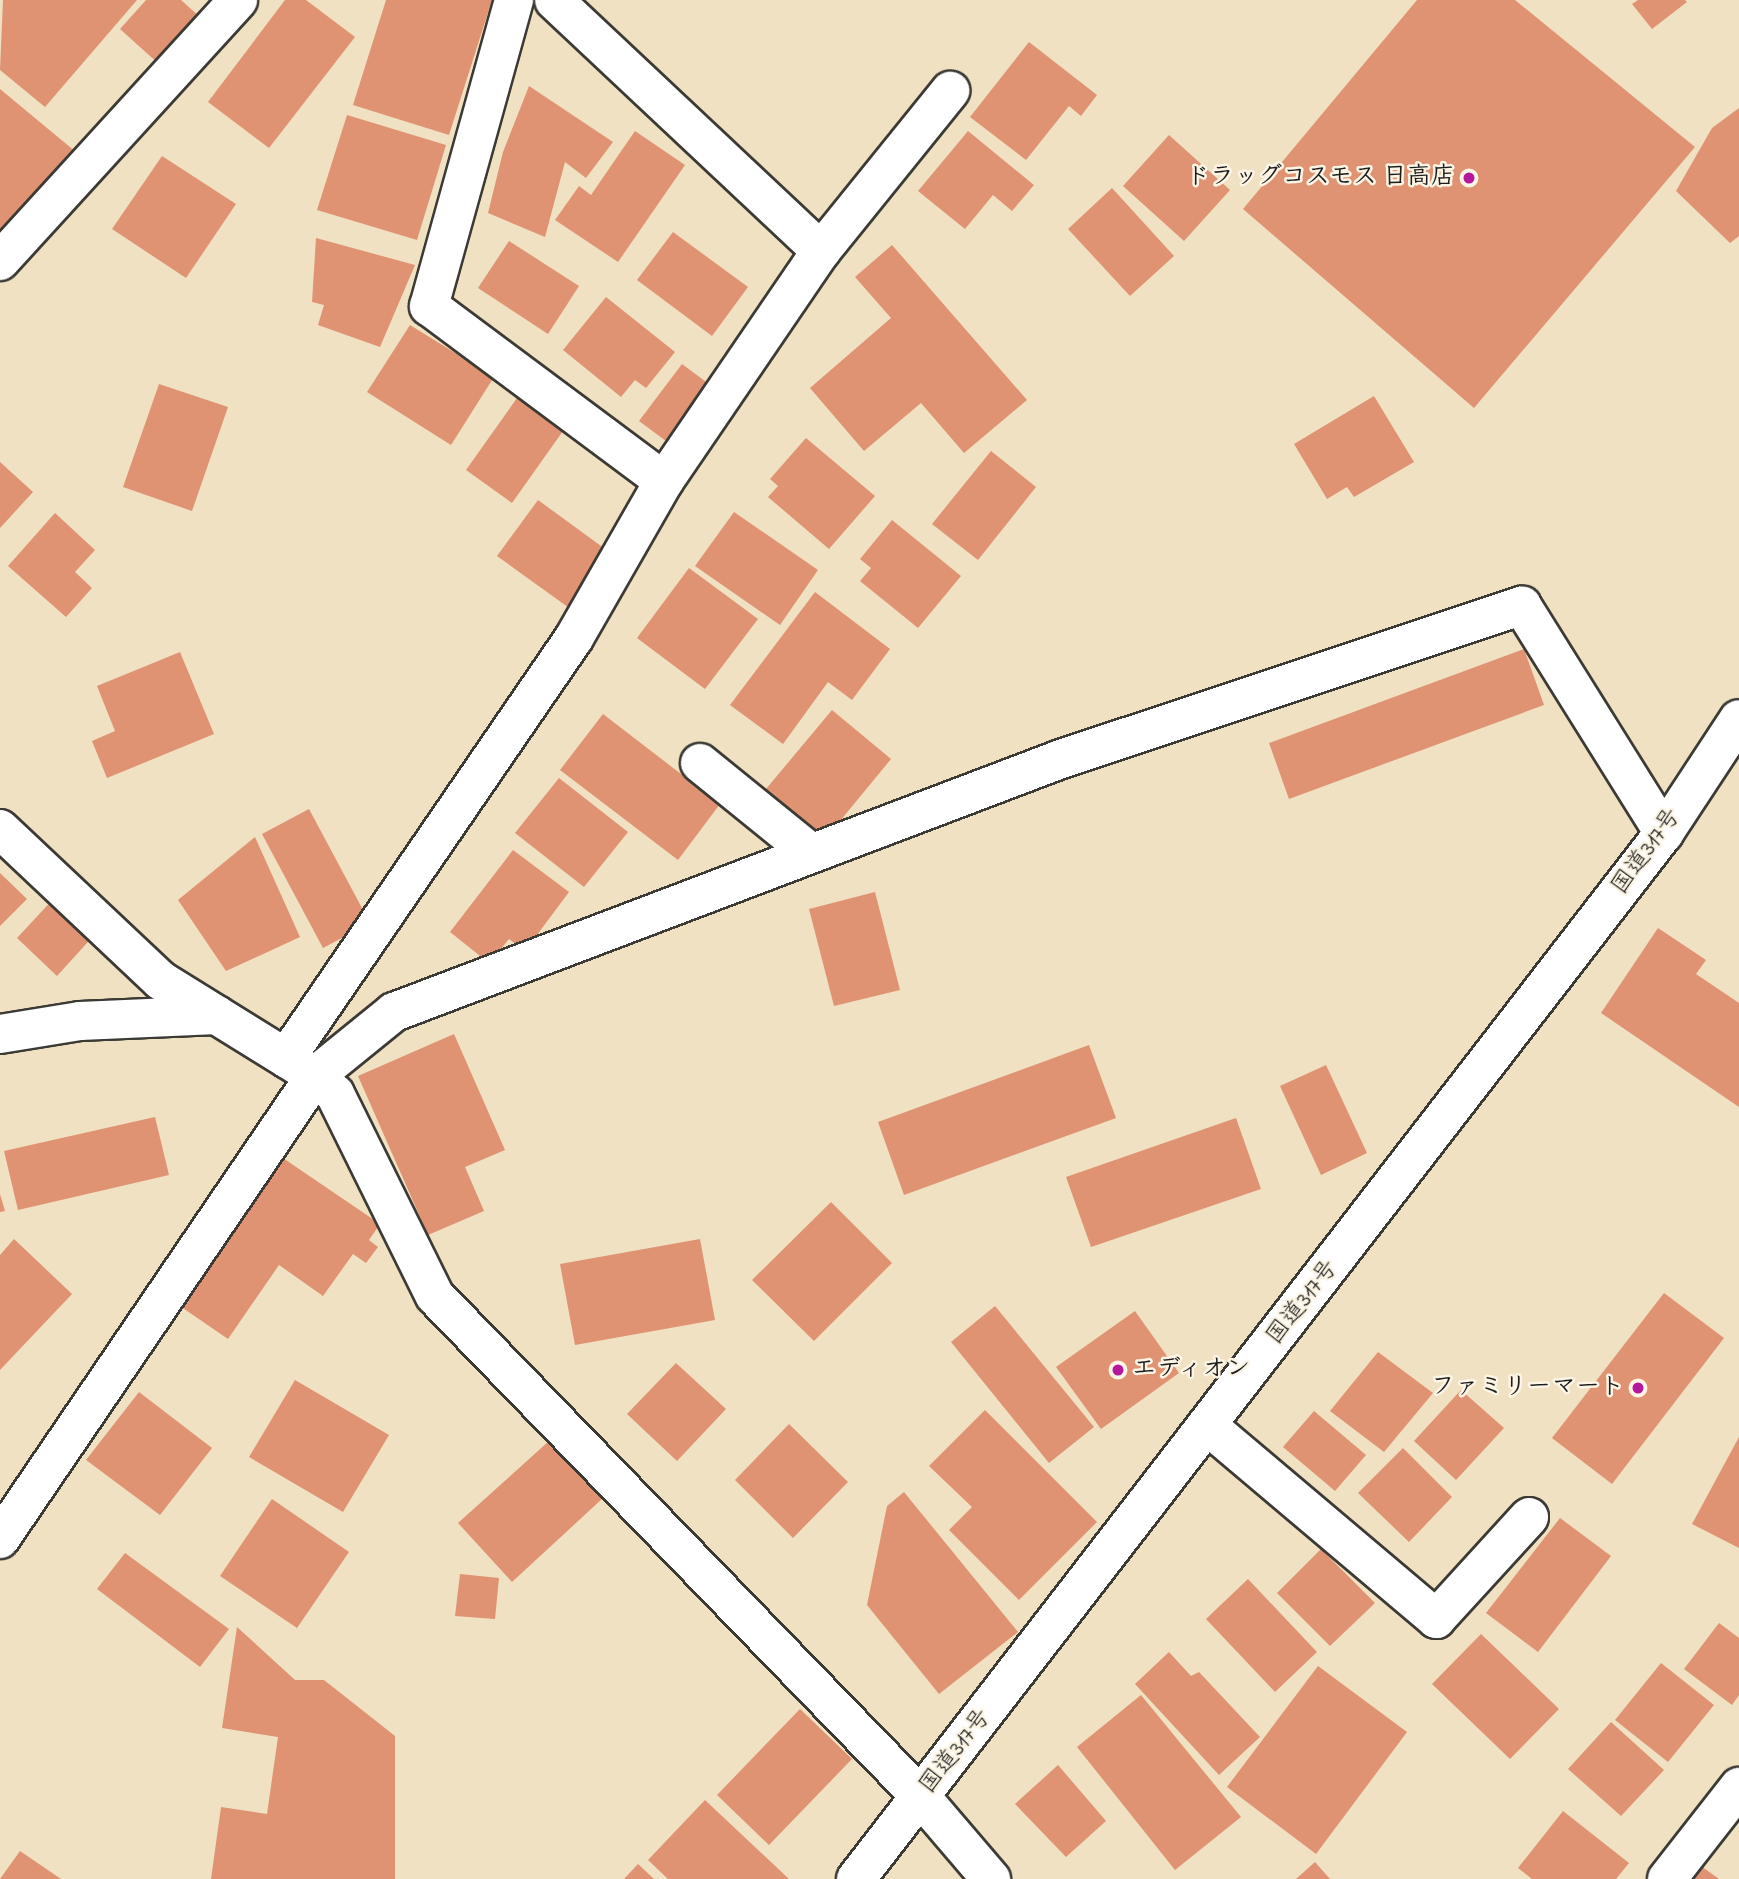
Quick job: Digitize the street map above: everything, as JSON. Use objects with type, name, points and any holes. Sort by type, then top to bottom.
[{"type":"main road","points":[[0,261],[238,0]]},
{"type":"main road","points":[[514,0],[429,306],[664,481]]},
{"type":"main road","points":[[554,0],[821,251]]},
{"type":"main road","points":[[0,1539],[574,638],[664,481],[821,251],[950,91]]},
{"type":"main road","points":[[300,1067],[394,1012],[810,852],[1061,759],[1522,606],[1664,833]]},
{"type":"main road","name":"国道317号","points":[[856,1879],[1664,833],[1739,719]]},
{"type":"main road","points":[[700,763],[810,852]]},
{"type":"main road","points":[[0,829],[160,980],[300,1067],[335,1094],[435,1296],[921,1797],[990,1879]]},
{"type":"main road","points":[[0,1034],[80,1021],[217,1015]]},
{"type":"main road","points":[[1208,1426],[1436,1619],[1529,1517]]},
{"type":"main road","points":[[1667,1879],[1739,1787]]},
{"type":"building","points":[[3,0],[137,0],[45,107],[0,70]]},
{"type":"building","points":[[146,0],[181,0],[202,19],[160,65],[120,29]]},
{"type":"building","points":[[285,0],[306,0],[355,37],[269,148],[208,102]]},
{"type":"building","points":[[386,0],[492,0],[449,135],[353,105]]},
{"type":"building","name":"ドラッグコスモス 日高店","points":[[1417,0],[1515,0],[1695,147],[1474,408],[1243,209]]},
{"type":"building","points":[[1638,0],[1687,2],[1652,29],[1632,4]]},
{"type":"building","points":[[1029,42],[1097,95],[1081,116],[1069,106],[1026,160],[970,117]]},
{"type":"building","points":[[529,86],[613,142],[586,178],[565,162],[545,237],[488,213],[503,152]]},
{"type":"building","points":[[0,89],[82,157],[0,254]]},
{"type":"building","points":[[1739,108],[1739,236],[1730,243],[1676,191],[1712,128]]},
{"type":"building","points":[[347,115],[446,145],[417,240],[317,210]]},
{"type":"building","points":[[635,131],[685,165],[618,262],[555,220],[579,186],[591,195]]},
{"type":"building","points":[[968,131],[1034,185],[1012,211],[993,195],[965,229],[918,191]]},
{"type":"building","points":[[1169,135],[1230,190],[1184,241],[1123,186]]},
{"type":"building","points":[[162,156],[236,204],[186,278],[112,229]]},
{"type":"building","points":[[1112,188],[1174,256],[1130,296],[1068,229]]},
{"type":"building","points":[[673,232],[748,287],[712,336],[637,280]]},
{"type":"building","points":[[316,238],[415,265],[380,347],[318,325],[324,305],[312,302]]},
{"type":"building","points":[[509,241],[579,286],[548,334],[478,288]]},
{"type":"building","points":[[892,245],[1027,400],[964,453],[921,403],[864,451],[810,388],[891,318],[855,277]]},
{"type":"building","points":[[606,297],[675,352],[646,388],[635,380],[621,397],[563,350]]},
{"type":"building","points":[[410,325],[494,377],[451,445],[367,392]]},
{"type":"building","points":[[682,364],[717,390],[674,447],[639,421]]},
{"type":"building","points":[[159,384],[228,407],[192,511],[123,487]]},
{"type":"building","points":[[1374,396],[1414,462],[1354,497],[1347,487],[1327,499],[1294,444]]},
{"type":"building","points":[[517,398],[563,431],[512,503],[466,470]]},
{"type":"building","points":[[806,438],[875,496],[829,549],[768,497],[778,486],[770,479]]},
{"type":"building","points":[[991,451],[1036,487],[978,560],[932,524]]},
{"type":"building","points":[[0,462],[33,492],[0,528]]},
{"type":"building","points":[[538,500],[612,554],[572,610],[497,556]]},
{"type":"building","points":[[734,512],[818,570],[780,625],[695,566]]},
{"type":"building","points":[[55,513],[95,550],[75,572],[92,588],[66,617],[8,566]]},
{"type":"building","points":[[892,520],[961,576],[918,628],[860,581],[871,568],[860,559]]},
{"type":"building","points":[[689,568],[758,619],[705,689],[637,638]]},
{"type":"building","points":[[815,592],[890,649],[852,700],[828,682],[783,744],[730,705]]},
{"type":"building","points":[[1524,649],[1544,705],[1289,799],[1269,743]]},
{"type":"building","points":[[180,652],[214,734],[107,778],[92,741],[115,731],[97,686]]},
{"type":"building","points":[[832,710],[891,759],[826,838],[766,789]]},
{"type":"building","points":[[603,714],[720,804],[678,860],[560,770]]},
{"type":"building","points":[[559,778],[628,832],[584,887],[515,833]]},
{"type":"building","points":[[309,809],[370,923],[323,948],[262,834]]},
{"type":"building","points":[[255,837],[300,937],[226,971],[178,900]]},
{"type":"building","points":[[513,850],[569,892],[525,951],[509,939],[489,963],[450,932]]},
{"type":"building","points":[[0,873],[27,899],[0,926]]},
{"type":"building","points":[[875,892],[900,990],[834,1006],[809,909]]},
{"type":"building","points":[[57,895],[97,932],[57,976],[17,938]]},
{"type":"building","points":[[1658,928],[1706,960],[1696,974],[1739,1003],[1739,1107],[1601,1013]]},
{"type":"building","points":[[454,1034],[505,1150],[465,1167],[484,1211],[428,1235],[358,1076]]},
{"type":"building","points":[[1089,1045],[1116,1118],[904,1195],[878,1122]]},
{"type":"building","points":[[1326,1065],[1367,1153],[1321,1175],[1280,1086]]},
{"type":"building","points":[[155,1117],[169,1175],[18,1210],[4,1151]]},
{"type":"building","points":[[1236,1118],[1261,1189],[1091,1247],[1066,1177]]},
{"type":"building","points":[[277,1154],[380,1224],[369,1240],[378,1247],[366,1263],[353,1254],[323,1296],[279,1265],[228,1339],[174,1302]]},
{"type":"building","points":[[0,1194],[5,1211],[0,1212]]},
{"type":"building","points":[[831,1202],[892,1263],[814,1341],[752,1280]]},
{"type":"building","points":[[14,1239],[72,1294],[0,1370],[0,1255]]},
{"type":"building","points":[[700,1239],[715,1320],[575,1345],[560,1264]]},
{"type":"building","name":"ファミリーマート","points":[[1664,1293],[1724,1338],[1612,1484],[1552,1438]]},
{"type":"building","points":[[995,1306],[1094,1427],[1049,1463],[951,1342]]},
{"type":"building","name":"エディオン","points":[[1135,1311],[1179,1373],[1101,1429],[1056,1367]]},
{"type":"building","points":[[1378,1352],[1433,1393],[1384,1452],[1330,1411]]},
{"type":"building","points":[[676,1363],[726,1409],[677,1461],[627,1414]]},
{"type":"building","points":[[295,1380],[389,1435],[343,1512],[249,1457]]},
{"type":"building","points":[[1461,1390],[1504,1428],[1456,1480],[1414,1441]]},
{"type":"building","points":[[139,1392],[212,1448],[160,1515],[86,1460]]},
{"type":"building","points":[[985,1410],[1097,1522],[1019,1600],[949,1530],[972,1507],[929,1466]]},
{"type":"building","points":[[1314,1411],[1366,1455],[1335,1491],[1283,1447]]},
{"type":"building","points":[[789,1424],[848,1482],[793,1538],[735,1480]]},
{"type":"building","points":[[1739,1437],[1739,1548],[1692,1524]]},
{"type":"building","points":[[549,1441],[603,1498],[512,1582],[458,1523]]},
{"type":"building","points":[[1403,1448],[1452,1497],[1409,1542],[1358,1493]]},
{"type":"building","points":[[904,1492],[1018,1632],[939,1694],[867,1605],[887,1506]]},
{"type":"building","points":[[272,1499],[349,1552],[297,1628],[220,1576]]},
{"type":"building","points":[[1560,1518],[1611,1556],[1538,1652],[1486,1613]]},
{"type":"building","points":[[1321,1549],[1375,1603],[1330,1646],[1277,1593]]},
{"type":"building","points":[[125,1553],[229,1629],[200,1667],[97,1589]]},
{"type":"building","points":[[460,1574],[499,1578],[495,1619],[455,1616]]},
{"type":"building","points":[[1248,1579],[1317,1652],[1275,1692],[1206,1619]]},
{"type":"building","points":[[1719,1623],[1739,1638],[1739,1695],[1732,1705],[1684,1669]]},
{"type":"building","points":[[237,1627],[295,1680],[324,1680],[395,1736],[395,1879],[211,1879],[221,1807],[267,1814],[278,1737],[222,1728]]},
{"type":"building","points":[[1481,1634],[1559,1709],[1510,1759],[1432,1684]]},
{"type":"building","points":[[1169,1652],[1191,1676],[1199,1672],[1260,1737],[1219,1775],[1135,1684]]},
{"type":"building","points":[[1661,1663],[1714,1705],[1668,1762],[1615,1720]]},
{"type":"building","points":[[1318,1666],[1407,1732],[1316,1854],[1227,1787]]},
{"type":"building","points":[[1141,1695],[1241,1817],[1175,1870],[1077,1747]]},
{"type":"building","points":[[800,1709],[852,1759],[769,1845],[717,1795]]},
{"type":"building","points":[[1611,1722],[1664,1770],[1621,1816],[1568,1769]]},
{"type":"building","points":[[1058,1765],[1106,1821],[1066,1857],[1015,1804]]},
{"type":"building","points":[[705,1800],[789,1879],[668,1879],[648,1860]]},
{"type":"building","points":[[1563,1811],[1629,1863],[1616,1879],[1532,1879],[1518,1868]]},
{"type":"building","points":[[20,1851],[61,1879],[0,1879]]},
{"type":"building","points":[[1315,1862],[1330,1879],[1296,1879]]},
{"type":"building","points":[[638,1864],[654,1879],[624,1879]]},
{"type":"building","points":[[1701,1866],[1719,1879],[1691,1879]]},
{"type":"place","name":"ドラッグコスモス 日高店","points":[[1469,178]]},
{"type":"place","name":"エディオン","points":[[1118,1370]]},
{"type":"place","name":"ファミリーマート","points":[[1638,1388]]}]
